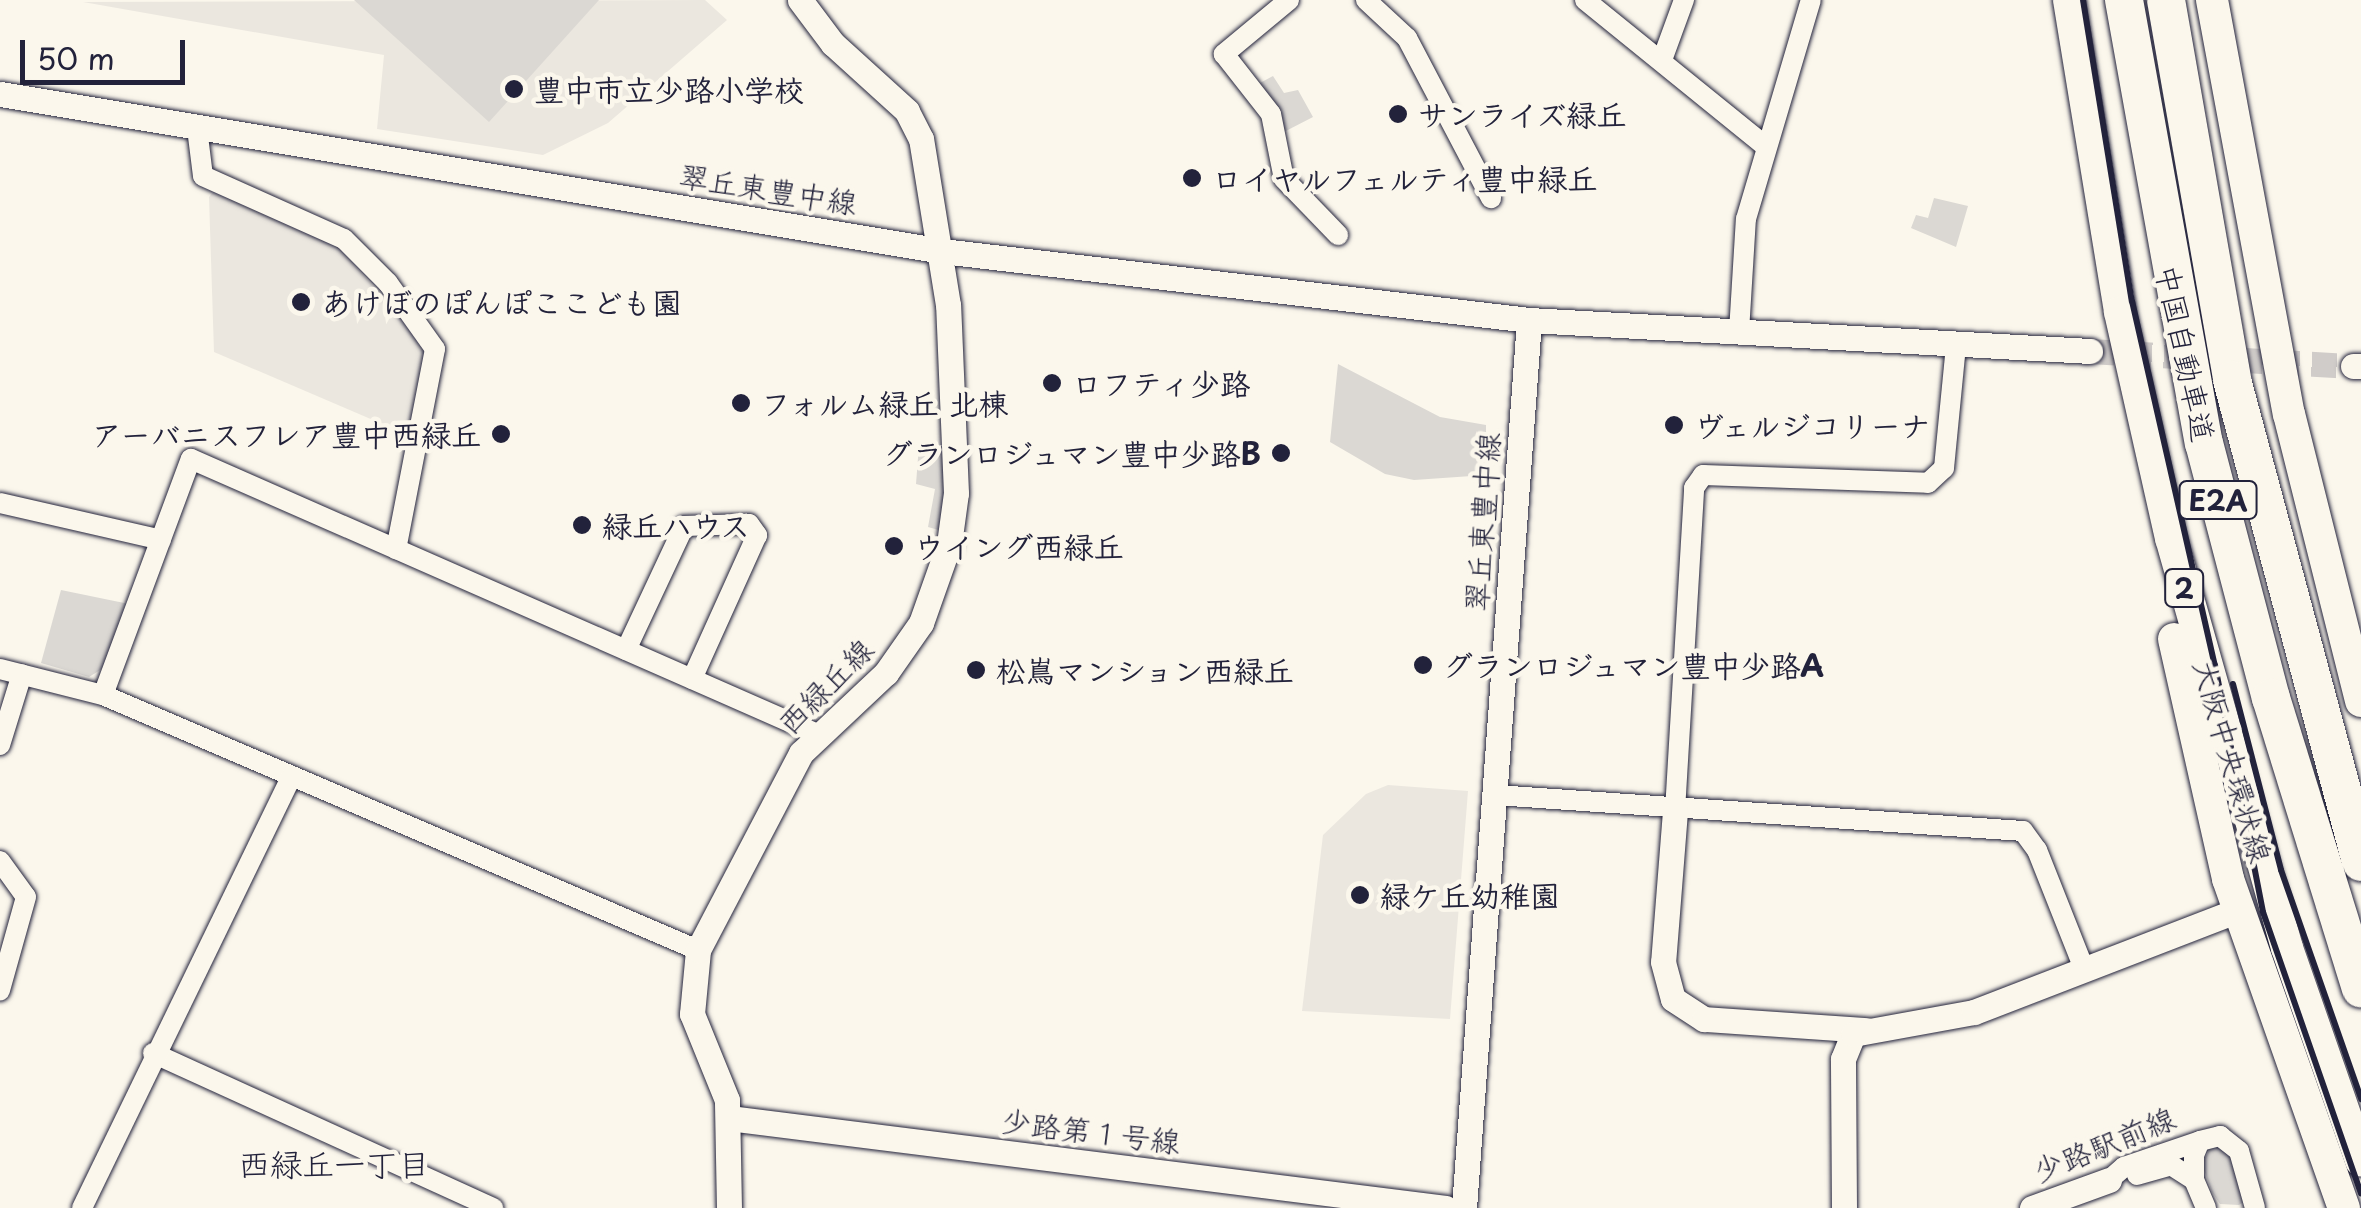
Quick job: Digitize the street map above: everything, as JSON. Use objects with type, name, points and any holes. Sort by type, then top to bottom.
[{"type":"highway","name":"中国自動車道","points":[[2124,0],[2204,443],[2302,806],[2361,988]]},
{"type":"highway","name":"中国自動車道","points":[[2166,0],[2232,380],[2361,862]]},
{"type":"main road","name":"大阪中央環状線","points":[[2069,0],[2140,396],[2212,696],[2287,948],[2361,1161]]},
{"type":"main road","points":[[2212,0],[2289,414],[2361,700]]},
{"type":"main road","points":[[2140,396],[2161,586],[2238,910],[2344,1208]]},
{"type":"street","name":"西緑丘線","points":[[729,1208],[729,1118],[723,1084],[692,1014],[698,950],[815,734],[898,659],[920,624],[949,544],[956,493],[942,251],[921,138],[907,111],[833,44],[800,0]]},
{"type":"street","points":[[1289,0],[1224,54],[1270,114],[1284,179],[1338,235]]},
{"type":"street","points":[[1366,0],[1407,38],[1491,198]]},
{"type":"street","points":[[1584,0],[1763,144]]},
{"type":"street","points":[[1662,60],[1684,0]]},
{"type":"street","points":[[1739,332],[1746,219],[1763,144],[1811,0]]},
{"type":"street","name":"翠丘東豊中線","points":[[0,94],[942,251],[1529,320],[2090,352]]},
{"type":"street","points":[[197,128],[203,176],[344,239],[388,284],[435,349],[396,549]]},
{"type":"street","name":"翠丘東豊中線","points":[[1464,1208],[1529,320]]},
{"type":"street","points":[[1956,345],[1944,468],[1928,483],[1704,475],[1694,488],[1663,962],[1673,1000],[1704,1019],[1866,1030],[1974,1012],[2238,910]]},
{"type":"street","points":[[103,695],[192,459],[815,734]]},
{"type":"street","points":[[0,503],[162,540]]},
{"type":"street","points":[[626,650],[684,526],[749,524],[758,536],[692,680]]},
{"type":"street","points":[[0,668],[103,695],[698,950]]},
{"type":"street","points":[[0,745],[22,674]]},
{"type":"street","points":[[82,1208],[154,1053],[292,776]]},
{"type":"street","points":[[1495,795],[1675,812],[1784,812],[2023,831],[2084,969]]},
{"type":"street","points":[[0,861],[26,897],[0,990]]},
{"type":"street","points":[[1844,1208],[1844,1050],[1849,1038],[1866,1030]]},
{"type":"street","points":[[154,1053],[492,1208]]},
{"type":"street","name":"少路第１号線","points":[[729,1118],[1445,1208]]},
{"type":"street","name":"少路駅前線","points":[[2032,1208],[2109,1180],[2124,1167],[2220,1136],[2236,1146],[2255,1208]]},
{"type":"street","name":"少路駅前線","points":[[2194,1180],[2200,1141]]},
{"type":"street","points":[[2109,1180],[2172,1165],[2194,1180],[2206,1208]]},
{"type":"shaded area","points":[[354,0],[599,0],[489,122]]},
{"type":"shaded area","name":"豊中市立少路小学校","points":[[705,0],[727,20],[608,123],[543,155],[377,129],[384,55],[83,2]]},
{"type":"shaded area","points":[[1273,76],[1284,93],[1298,90],[1313,117],[1280,134],[1277,107],[1260,83]]},
{"type":"shaded area","name":"あけぼのぽんぽここども園","points":[[216,189],[325,232],[417,336],[424,355],[408,435],[214,352],[209,197]]},
{"type":"shaded area","points":[[1934,198],[1968,206],[1956,247],[1911,228],[1916,215],[1928,218]]},
{"type":"shaded area","points":[[1338,364],[1440,417],[1486,425],[1486,475],[1414,480],[1385,474],[1330,442]]},
{"type":"shaded area","points":[[919,445],[943,445],[947,486],[942,531],[928,527],[935,489],[916,484]]},
{"type":"shaded area","points":[[61,590],[129,604],[105,667],[89,677],[41,663]]},
{"type":"shaded area","points":[[1388,785],[1468,791],[1450,1019],[1302,1011],[1323,835],[1366,794]]},
{"type":"shaded area","points":[[2211,1147],[2228,1150],[2245,1201],[2239,1205],[2220,1204],[2212,1192],[2202,1164]]},
{"type":"tunnel","points":[[2090,351],[2353,366]]},
{"type":"railway","points":[[2083,0],[2132,301],[2215,665],[2263,912],[2361,1193]]},
{"type":"railway","points":[[2233,684],[2281,870],[2361,1099]]},
{"type":"place","name":"豊中市立少路小学校","points":[[514,89]]},
{"type":"place","name":"サンライズ緑丘","points":[[1398,114]]},
{"type":"place","name":"ロイヤルフェルティ豊中緑丘","points":[[1192,178]]},
{"type":"place","name":"あけぼのぽんぽここども園","points":[[301,302]]},
{"type":"place","name":"ロフティ少路","points":[[1052,383]]},
{"type":"place","name":"フォルム緑丘 北棟","points":[[741,403]]},
{"type":"place","name":"ヴェルジコリーナ","points":[[1674,425]]},
{"type":"place","name":"アーバニスフレア豊中西緑丘","points":[[501,434]]},
{"type":"place","name":"グランロジュマン豊中少路B","points":[[1281,453]]},
{"type":"place","name":"緑丘ハウス","points":[[582,525]]},
{"type":"place","name":"ウイング西緑丘","points":[[894,546]]},
{"type":"place","name":"グランロジュマン豊中少路A","points":[[1423,665]]},
{"type":"place","name":"松嶌マンション西緑丘","points":[[976,670]]},
{"type":"place","name":"緑ケ丘幼稚園","points":[[1360,895]]},
{"type":"district","name":"西緑丘一丁目","points":[[334,1163]]}]
